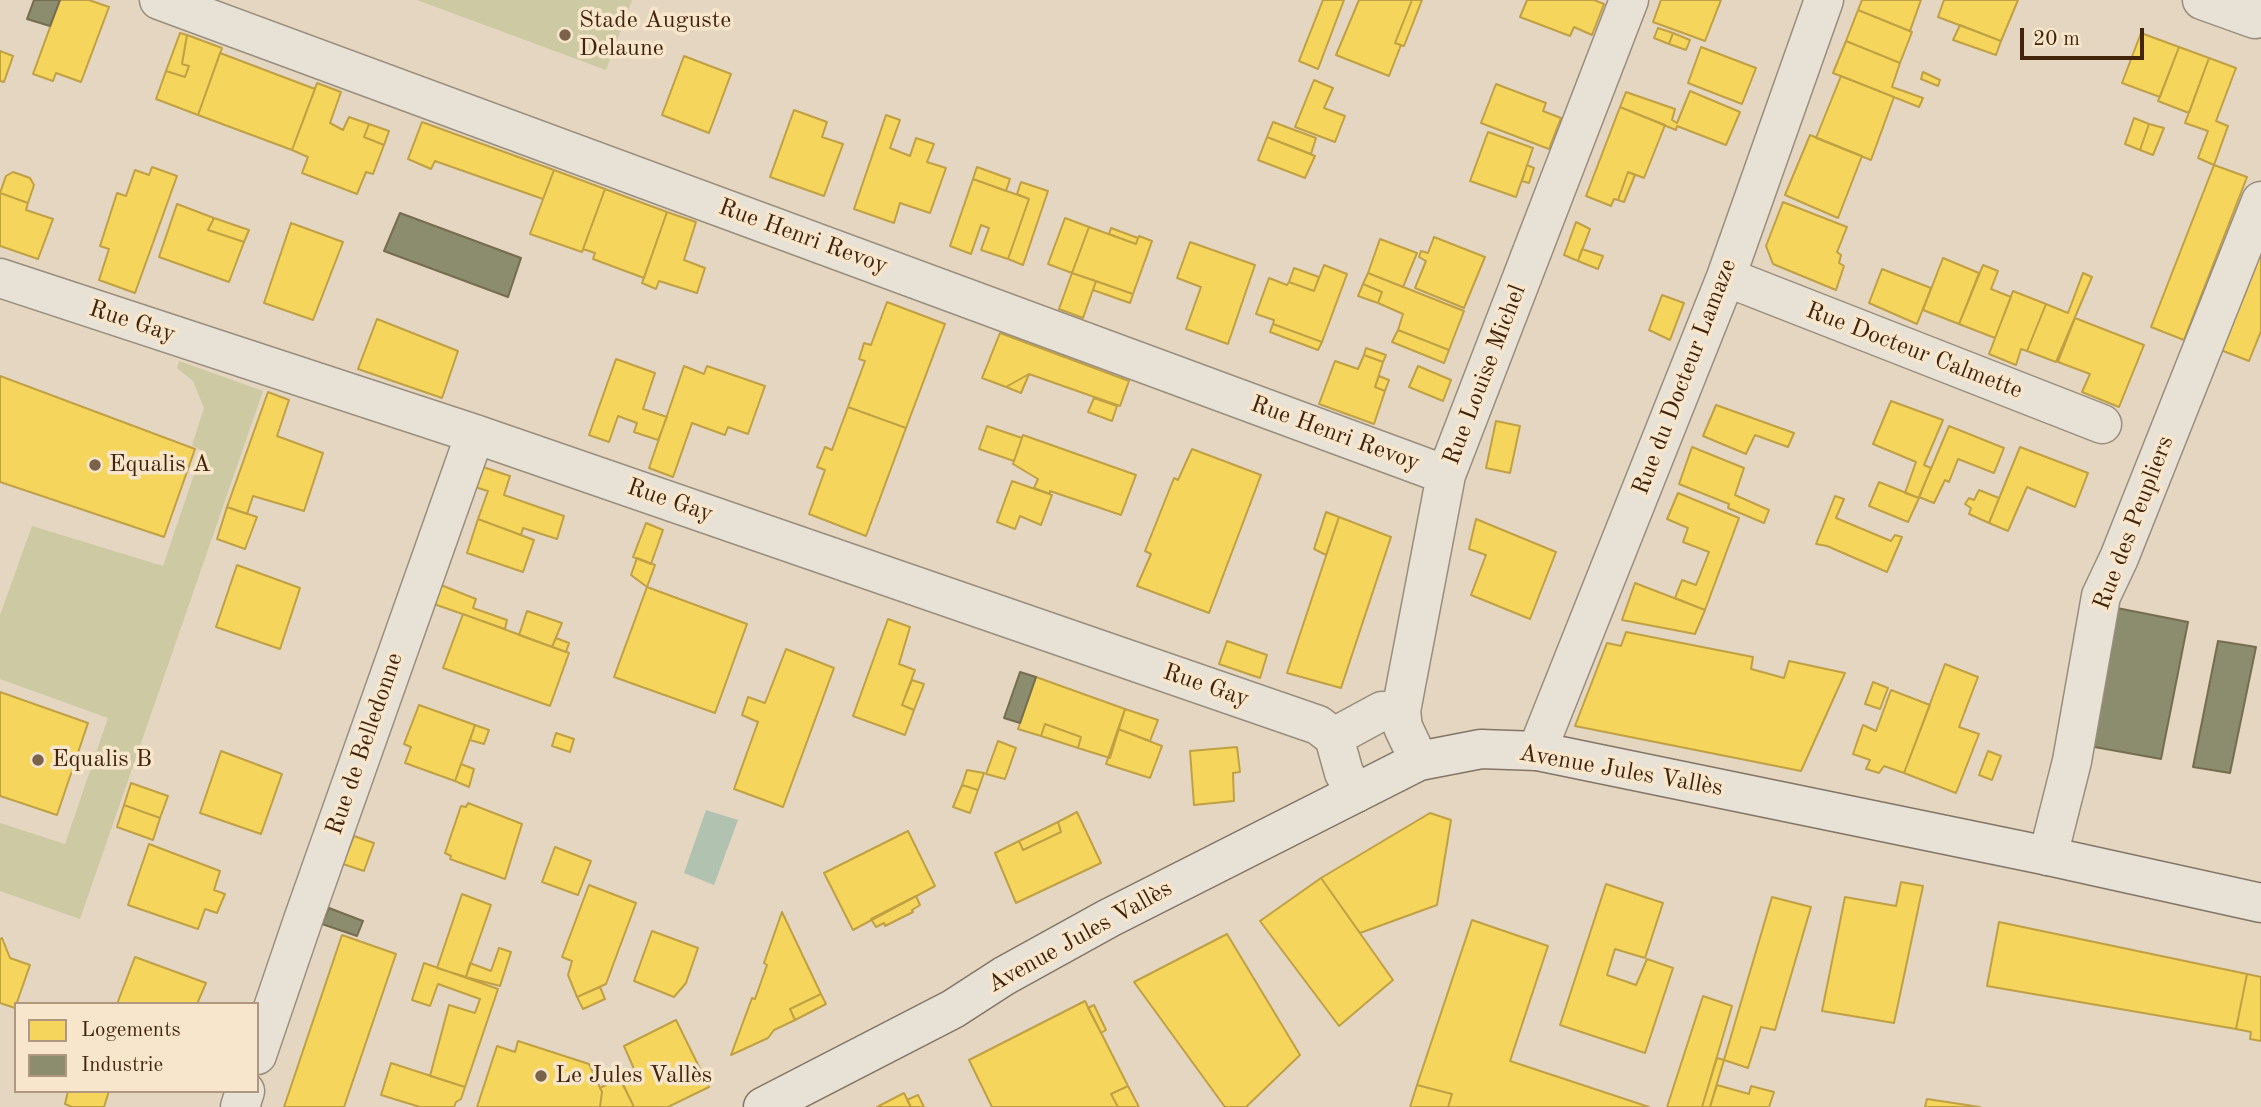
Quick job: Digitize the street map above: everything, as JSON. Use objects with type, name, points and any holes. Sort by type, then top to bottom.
[{"type":"street","name":"Rue Henri Revoy","points":[[159,0],[1446,475]]},
{"type":"street","name":"Rue Louise Michel","points":[[1419,761],[1403,727],[1401,711],[1446,475],[1629,0]]},
{"type":"street","name":"Rue du Docteur Lamaze","points":[[1537,751],[1726,277],[1824,0]]},
{"type":"street","points":[[2202,0],[2255,19],[2261,10]]},
{"type":"street","name":"Rue des Peupliers","points":[[2048,856],[2072,761],[2101,596],[2119,558],[2261,201]]},
{"type":"street","name":"Rue Docteur Calmette","points":[[1726,277],[2102,424]]},
{"type":"street","name":"Rue Gay","points":[[0,278],[475,434],[1318,725],[1334,737]]},
{"type":"street","name":"Rue de Belledonne","points":[[259,1049],[307,906],[475,434]]},
{"type":"street","points":[[1356,793],[1344,773],[1334,737],[1382,711],[1401,711]]},
{"type":"street","name":"Avenue Jules Vallès","points":[[763,1107],[953,1009],[1004,976],[1109,918],[1419,761],[1480,749],[1537,751],[2048,856],[2261,903]]},
{"type":"shaded area","name":"Stade Auguste Delaune","points":[[417,0],[632,0],[606,70]]},
{"type":"shaded area","points":[[179,361],[263,391],[80,919],[0,891],[0,823],[65,844],[108,718],[0,679],[0,615],[32,526],[163,566],[202,451],[192,445],[204,408],[193,381],[177,368]]},
{"type":"shaded area","points":[[706,810],[738,820],[714,885],[684,873]]},
{"type":"building: Logements","points":[[60,0],[89,0],[109,7],[81,82],[56,73],[53,81],[33,74]]},
{"type":"building: Logements","points":[[1323,0],[1344,0],[1318,69],[1299,61]]},
{"type":"building: Logements","points":[[1359,0],[1412,0],[1395,43],[1401,45],[1389,76],[1336,55]]},
{"type":"building: Logements","points":[[1412,0],[1422,0],[1404,46],[1395,43]]},
{"type":"building: Logements","points":[[1527,0],[1594,0],[1604,4],[1592,35],[1574,27],[1570,36],[1520,17]]},
{"type":"building: Logements","points":[[1661,0],[1721,0],[1705,41],[1653,22]]},
{"type":"building: Logements","points":[[1862,0],[1921,0],[1910,31],[1858,10]]},
{"type":"building: Logements","points":[[1944,0],[2018,0],[2001,41],[1938,17]]},
{"type":"building: Logements","points":[[1858,10],[1912,32],[1900,63],[1846,41]]},
{"type":"building: Logements","points":[[1960,25],[2001,41],[1996,55],[1953,40]]},
{"type":"building: Logements","points":[[1658,28],[1673,33],[1669,44],[1654,38]]},
{"type":"building: Logements","points":[[180,33],[187,35],[182,64],[189,66],[185,77],[166,71]]},
{"type":"building: Logements","points":[[1673,33],[1690,40],[1686,50],[1669,44]]},
{"type":"building: Logements","points":[[2141,33],[2179,47],[2160,97],[2122,83]]},
{"type":"building: Logements","points":[[187,35],[222,48],[198,115],[156,99],[166,71],[185,77],[189,66],[182,64]]},
{"type":"building: Logements","points":[[1846,41],[1900,63],[1892,87],[1923,98],[1919,107],[1833,73]]},
{"type":"building: Logements","points":[[1701,47],[1756,68],[1742,104],[1688,83]]},
{"type":"building: Logements","points":[[2179,47],[2209,58],[2189,113],[2158,101]]},
{"type":"building: Logements","points":[[0,51],[13,56],[4,82],[0,81]]},
{"type":"building: Logements","points":[[220,53],[315,89],[292,150],[198,115]]},
{"type":"building: Logements","points":[[684,56],[731,74],[709,133],[662,115]]},
{"type":"building: Logements","points":[[2209,58],[2236,68],[2216,121],[2228,126],[2214,165],[2198,158],[2208,131],[2185,123]]},
{"type":"building: Logements","points":[[1923,72],[1940,80],[1938,86],[1921,79]]},
{"type":"building: Logements","points":[[1841,76],[1894,97],[1871,160],[1816,138]]},
{"type":"building: Logements","points":[[1314,80],[1333,88],[1324,108],[1345,116],[1335,142],[1295,127]]},
{"type":"building: Logements","points":[[317,83],[341,92],[330,123],[343,130],[349,117],[369,124],[364,137],[384,145],[373,174],[366,172],[357,194],[302,173],[308,157],[292,150]]},
{"type":"building: Logements","points":[[1496,84],[1546,103],[1543,111],[1561,118],[1549,149],[1481,123]]},
{"type":"building: Logements","points":[[1690,91],[1740,112],[1726,145],[1677,126],[1676,130],[1620,107],[1626,92],[1675,109],[1672,120],[1677,123]]},
{"type":"building: Logements","points":[[1620,107],[1665,125],[1644,178],[1628,172],[1618,200],[1614,199],[1611,206],[1586,196]]},
{"type":"building: Logements","points":[[794,110],[827,122],[822,137],[843,144],[824,196],[770,177]]},
{"type":"building: Logements","points":[[886,115],[900,120],[890,148],[910,156],[916,138],[934,144],[927,162],[946,168],[930,213],[900,203],[894,223],[854,209]]},
{"type":"building: Logements","points":[[2134,118],[2149,124],[2140,150],[2125,144]]},
{"type":"building: Logements","points":[[422,122],[554,170],[543,199],[435,161],[431,169],[408,159]]},
{"type":"building: Logements","points":[[1273,122],[1316,138],[1311,154],[1267,137]]},
{"type":"building: Logements","points":[[369,124],[389,131],[384,145],[364,137]]},
{"type":"building: Logements","points":[[2149,124],[2164,128],[2153,155],[2140,150]]},
{"type":"building: Logements","points":[[1488,132],[1533,148],[1516,197],[1470,181]]},
{"type":"building: Logements","points":[[1810,135],[1862,156],[1838,218],[1785,195]]},
{"type":"building: Logements","points":[[1267,137],[1315,156],[1305,178],[1258,160]]},
{"type":"building: Logements","points":[[1527,165],[1534,168],[1529,183],[1522,181]]},
{"type":"building: Logements","points":[[2214,165],[2247,177],[2184,340],[2151,327]]},
{"type":"building: Logements","points":[[152,167],[177,176],[135,293],[99,280],[109,249],[100,246],[117,193],[126,196],[135,170],[149,175]]},
{"type":"building: Logements","points":[[977,167],[1010,179],[1006,191],[973,179]]},
{"type":"building: Logements","points":[[554,170],[605,189],[582,252],[530,234]]},
{"type":"building: Logements","points":[[13,172],[30,178],[34,185],[28,203],[0,193],[6,176]]},
{"type":"building: Logements","points":[[1628,172],[1635,175],[1624,202],[1618,200]]},
{"type":"building: Logements","points":[[973,179],[1029,199],[1008,259],[981,250],[989,228],[981,225],[971,254],[950,246]]},
{"type":"building: Logements","points":[[1021,182],[1048,191],[1023,265],[1008,259],[1029,199],[1017,194]]},
{"type":"building: Logements","points":[[605,189],[667,212],[644,278],[593,259],[595,253],[583,249]]},
{"type":"building: Logements","points":[[0,193],[28,203],[26,210],[53,219],[38,259],[0,246]]},
{"type":"building: Logements","points":[[1783,202],[1847,227],[1837,252],[1841,255],[1839,263],[1844,266],[1836,290],[1773,264],[1766,246]]},
{"type":"building: Logements","points":[[177,204],[214,218],[208,230],[244,242],[229,282],[159,257]]},
{"type":"building: Logements","points":[[667,212],[696,222],[684,260],[705,268],[697,293],[659,281],[656,289],[642,283]]},
{"type":"building: Logements","points":[[214,218],[249,230],[244,242],[208,230]]},
{"type":"building: Logements","points":[[1065,218],[1089,227],[1072,273],[1048,264]]},
{"type":"building: Logements","points":[[1576,222],[1590,229],[1578,261],[1564,255]]},
{"type":"building: Logements","points":[[291,223],[343,242],[313,320],[264,303]]},
{"type":"building: Logements","points":[[2261,225],[2261,331],[2249,361],[2213,347]]},
{"type":"building: Logements","points":[[1089,227],[1136,244],[1139,236],[1152,241],[1133,294],[1072,273]]},
{"type":"building: Logements","points":[[1111,228],[1138,238],[1136,244],[1109,234]]},
{"type":"building: Logements","points":[[1434,237],[1485,257],[1464,308],[1415,288],[1426,261],[1419,257],[1421,251],[1428,253]]},
{"type":"building: Logements","points":[[1380,239],[1417,253],[1403,287],[1368,273]]},
{"type":"building: Logements","points":[[1190,242],[1255,265],[1228,344],[1186,329],[1201,287],[1177,278]]},
{"type":"building: Logements","points":[[1582,249],[1603,256],[1598,269],[1578,261]]},
{"type":"building: Logements","points":[[1943,258],[1979,273],[1959,324],[1923,310]]},
{"type":"building: Logements","points":[[1324,265],[1347,274],[1322,342],[1273,324],[1274,320],[1256,314],[1269,278],[1314,291]]},
{"type":"building: Logements","points":[[1983,265],[1998,271],[1991,289],[2011,297],[1995,338],[1959,324]]},
{"type":"building: Logements","points":[[1294,268],[1319,277],[1314,291],[1289,282]]},
{"type":"building: Logements","points":[[1882,269],[1931,288],[1917,324],[1869,303]]},
{"type":"building: Logements","points":[[1072,273],[1096,281],[1083,318],[1059,309]]},
{"type":"building: Logements","points":[[1368,273],[1464,311],[1449,350],[1398,330],[1403,314],[1378,303],[1382,292],[1363,284]]},
{"type":"building: Logements","points":[[2083,273],[2092,277],[2056,362],[2027,351],[2046,304],[2068,313]]},
{"type":"building: Logements","points":[[1096,281],[1133,294],[1130,303],[1093,290]]},
{"type":"building: Logements","points":[[1363,284],[1382,292],[1378,303],[1358,296]]},
{"type":"building: Logements","points":[[2013,291],[2046,304],[2027,351],[2021,349],[2016,365],[1989,354]]},
{"type":"building: Logements","points":[[1662,295],[1684,303],[1670,340],[1649,330]]},
{"type":"building: Logements","points":[[887,302],[945,324],[906,428],[848,407],[865,361],[859,359],[864,343],[871,345]]},
{"type":"building: Logements","points":[[2075,318],[2144,345],[2119,407],[2082,392],[2090,374],[2058,362]]},
{"type":"building: Logements","points":[[377,319],[458,351],[442,398],[358,369]]},
{"type":"building: Logements","points":[[1273,324],[1322,342],[1318,350],[1270,332]]},
{"type":"building: Logements","points":[[1398,330],[1449,350],[1444,363],[1392,342]]},
{"type":"building: Logements","points":[[1000,333],[1129,381],[1120,406],[1029,374],[1006,387],[982,378]]},
{"type":"building: Logements","points":[[1366,348],[1386,355],[1383,362],[1364,355]]},
{"type":"building: Logements","points":[[1364,355],[1383,362],[1375,387],[1385,391],[1374,424],[1319,404],[1335,361],[1358,369]]},
{"type":"building: Logements","points":[[616,359],[655,373],[643,409],[667,417],[658,440],[634,432],[637,423],[618,416],[609,442],[589,435]]},
{"type":"building: Logements","points":[[684,366],[704,374],[707,366],[765,386],[748,434],[728,427],[725,435],[692,423],[673,477],[649,468]]},
{"type":"building: Logements","points":[[1418,366],[1451,380],[1443,401],[1409,387]]},
{"type":"building: Logements","points":[[1029,374],[1021,393],[1006,387]]},
{"type":"building: Logements","name":"Equalis A","points":[[0,376],[195,449],[164,537],[0,482]]},
{"type":"building: Logements","points":[[1379,376],[1389,380],[1385,391],[1375,387]]},
{"type":"building: Logements","points":[[268,392],[289,400],[277,436],[323,453],[304,511],[253,496],[247,514],[227,507]]},
{"type":"building: Logements","points":[[1094,398],[1117,406],[1112,421],[1088,412]]},
{"type":"building: Logements","points":[[1891,401],[1943,420],[1924,465],[1931,468],[1919,498],[1905,493],[1916,462],[1873,444]]},
{"type":"building: Logements","points":[[1716,405],[1794,433],[1788,447],[1755,435],[1746,454],[1703,436]]},
{"type":"building: Logements","points":[[848,407],[906,428],[866,536],[809,514],[825,470],[817,467],[825,447],[832,450]]},
{"type":"building: Logements","points":[[1496,421],[1520,426],[1510,473],[1486,468]]},
{"type":"building: Logements","points":[[987,426],[1022,438],[1014,461],[979,449]]},
{"type":"building: Logements","points":[[1949,426],[2004,448],[1994,473],[1958,459],[1949,482],[1945,480],[1934,503],[1919,497]]},
{"type":"building: Logements","points":[[1023,435],[1136,475],[1121,515],[1034,488],[1038,479],[1013,464]]},
{"type":"building: Logements","points":[[1692,447],[1744,468],[1735,495],[1769,510],[1764,523],[1728,508],[1729,504],[1679,484]]},
{"type":"building: Logements","points":[[2020,447],[2088,473],[2075,507],[2027,487],[2008,531],[1989,523]]},
{"type":"building: Logements","points":[[1192,449],[1261,475],[1209,613],[1137,586],[1151,554],[1145,551],[1174,478],[1178,480]]},
{"type":"building: Logements","points":[[483,467],[510,476],[504,495],[564,516],[557,539],[523,528],[521,535],[478,519],[488,491],[475,487]]},
{"type":"building: Logements","points":[[1012,481],[1052,495],[1041,525],[1020,516],[1015,529],[997,522]]},
{"type":"building: Logements","points":[[1879,482],[1919,498],[1908,522],[1869,506]]},
{"type":"building: Logements","points":[[1979,490],[1999,498],[1989,523],[1969,514],[1971,508],[1965,504],[1969,498],[1974,500]]},
{"type":"building: Logements","points":[[1678,493],[1739,518],[1705,610],[1675,598],[1682,580],[1696,585],[1709,552],[1683,542],[1688,528],[1667,519]]},
{"type":"building: Logements","points":[[1835,496],[1844,499],[1836,518],[1891,541],[1895,535],[1902,537],[1887,572],[1827,546],[1816,544]]},
{"type":"building: Logements","points":[[227,507],[257,517],[245,549],[217,539]]},
{"type":"building: Logements","points":[[1326,512],[1339,517],[1326,555],[1314,549]]},
{"type":"building: Logements","points":[[1339,517],[1391,537],[1341,688],[1287,673]]},
{"type":"building: Logements","points":[[478,519],[534,540],[523,572],[467,553]]},
{"type":"building: Logements","points":[[1476,519],[1556,552],[1530,619],[1471,595],[1486,555],[1469,549]]},
{"type":"building: Logements","points":[[646,523],[663,530],[651,564],[633,557]]},
{"type":"building: Logements","points":[[637,558],[655,565],[647,587],[631,575]]},
{"type":"building: Logements","points":[[237,565],[300,588],[280,649],[216,627]]},
{"type":"building: Logements","points":[[1635,583],[1705,610],[1695,634],[1622,620]]},
{"type":"building: Logements","points":[[441,585],[476,599],[473,608],[507,620],[505,629],[434,604]]},
{"type":"building: Logements","points":[[647,587],[747,624],[715,713],[614,677]]},
{"type":"building: Logements","points":[[527,611],[562,623],[552,647],[519,635]]},
{"type":"building: Logements","points":[[463,614],[569,653],[550,706],[443,668]]},
{"type":"building: Logements","points":[[888,619],[910,627],[899,664],[915,670],[902,705],[914,710],[905,735],[853,716]]},
{"type":"building: Logements","points":[[1626,632],[1753,657],[1751,669],[1784,678],[1789,661],[1845,673],[1801,771],[1575,726],[1607,643],[1621,646]]},
{"type":"building: Logements","points":[[556,638],[569,643],[566,652],[552,647]]},
{"type":"building: Logements","points":[[1227,641],[1267,655],[1260,678],[1219,664]]},
{"type":"building: Logements","points":[[786,649],[834,668],[783,807],[734,789],[758,722],[742,715],[748,697],[765,703]]},
{"type":"building: Logements","points":[[1945,664],[1978,677],[1959,727],[1979,734],[1956,793],[1904,773]]},
{"type":"building: Logements","points":[[1036,677],[1125,709],[1110,758],[1078,748],[1081,737],[1045,724],[1041,736],[1018,729]]},
{"type":"building: Logements","points":[[912,680],[924,684],[914,710],[902,705]]},
{"type":"building: Logements","points":[[1873,682],[1888,688],[1880,709],[1865,704]]},
{"type":"building: Logements","points":[[1891,690],[1930,705],[1904,773],[1884,766],[1879,773],[1866,769],[1870,760],[1853,754],[1863,725],[1876,731]]},
{"type":"building: Logements","name":"Equalis B","points":[[0,692],[88,723],[57,815],[0,796]]},
{"type":"building: Logements","points":[[419,705],[475,725],[455,781],[405,763],[411,747],[404,744]]},
{"type":"building: Logements","points":[[1125,709],[1158,720],[1150,741],[1118,729]]},
{"type":"building: Logements","points":[[1045,724],[1081,737],[1078,748],[1041,736]]},
{"type":"building: Logements","points":[[475,725],[489,730],[484,744],[470,740]]},
{"type":"building: Logements","points":[[1118,729],[1162,746],[1150,778],[1106,764]]},
{"type":"building: Logements","points":[[556,733],[574,739],[570,752],[552,746]]},
{"type":"building: Logements","points":[[998,741],[1016,748],[1005,779],[986,774]]},
{"type":"building: Logements","points":[[1237,747],[1240,772],[1233,773],[1234,801],[1194,805],[1190,751]]},
{"type":"building: Logements","points":[[221,751],[282,774],[261,834],[200,813]]},
{"type":"building: Logements","points":[[1988,751],[2001,756],[1992,780],[1979,775]]},
{"type":"building: Logements","points":[[461,764],[474,769],[469,787],[455,781]]},
{"type":"building: Logements","points":[[967,770],[984,773],[978,790],[962,785]]},
{"type":"building: Logements","points":[[131,783],[168,796],[160,818],[124,805]]},
{"type":"building: Logements","points":[[962,785],[978,790],[970,813],[953,807]]},
{"type":"building: Logements","points":[[468,803],[522,824],[505,879],[450,859],[451,856],[445,853],[461,806],[466,807]]},
{"type":"building: Logements","points":[[124,805],[160,818],[153,840],[117,827]]},
{"type":"building: Logements","points":[[1077,812],[1101,863],[1016,903],[995,853],[1019,841],[1023,850],[1061,832],[1058,822]]},
{"type":"building: Logements","points":[[1430,813],[1451,820],[1437,905],[1360,933],[1321,878]]},
{"type":"building: Logements","points":[[1058,822],[1061,832],[1023,850],[1019,841]]},
{"type":"building: Logements","points":[[908,831],[935,886],[853,930],[824,873]]},
{"type":"building: Logements","points":[[354,836],[374,843],[364,871],[343,864]]},
{"type":"building: Logements","points":[[149,844],[220,871],[214,890],[225,894],[217,913],[205,909],[198,929],[128,905]]},
{"type":"building: Logements","points":[[555,847],[591,861],[578,895],[542,882]]},
{"type":"building: Logements","points":[[1321,878],[1393,980],[1339,1026],[1260,921]]},
{"type":"building: Logements","points":[[1901,882],[1923,886],[1894,1023],[1822,1011],[1845,897],[1896,906]]},
{"type":"building: Logements","points":[[1606,884],[1663,903],[1645,958],[1615,949],[1607,975],[1636,985],[1647,959],[1673,968],[1645,1053],[1560,1025]]},
{"type":"building: Logements","points":[[589,885],[636,903],[606,984],[577,997],[568,975],[572,961],[562,957]]},
{"type":"building: Logements","points":[[462,894],[491,905],[466,977],[437,968]]},
{"type":"building: Logements","points":[[916,896],[920,905],[912,910],[913,912],[885,926],[884,923],[876,927],[871,919]]},
{"type":"building: Logements","points":[[1772,897],[1811,907],[1775,1030],[1761,1027],[1748,1068],[1724,1060]]},
{"type":"building: Logements","points":[[782,912],[821,994],[790,1009],[795,1020],[774,1030],[768,1038],[731,1055],[752,998],[755,999]]},
{"type":"building: Logements","points":[[1472,920],[1548,946],[1510,1061],[1649,1107],[1448,1107],[1452,1094],[1417,1085]]},
{"type":"building: Logements","points":[[1999,922],[2247,974],[2236,1029],[1987,986]]},
{"type":"building: Logements","points":[[652,931],[698,948],[686,983],[674,997],[634,981]]},
{"type":"building: Logements","points":[[1227,934],[1300,1055],[1246,1107],[1225,1107],[1134,982]]},
{"type":"building: Logements","points":[[342,935],[396,954],[344,1107],[284,1107]]},
{"type":"building: Logements","points":[[2,938],[10,958],[30,965],[14,1008],[0,1003]]},
{"type":"building: Logements","points":[[499,948],[511,952],[500,986],[466,977],[470,963],[491,971]]},
{"type":"building: Logements","points":[[135,957],[206,983],[198,1002],[118,1002]]},
{"type":"building: Logements","points":[[424,963],[498,989],[465,1087],[430,1076],[449,1005],[475,1013],[480,999],[438,984],[430,1006],[412,1000]]},
{"type":"building: Logements","points":[[2247,974],[2261,977],[2261,1041],[2250,1039],[2251,1032],[2236,1029]]},
{"type":"building: Logements","points":[[600,987],[605,999],[583,1009],[577,997]]},
{"type":"building: Logements","points":[[821,994],[826,1004],[795,1020],[790,1009]]},
{"type":"building: Logements","points":[[1703,996],[1732,1006],[1702,1107],[1667,1107]]},
{"type":"building: Logements","points":[[1085,1001],[1128,1086],[1111,1094],[1118,1107],[992,1107],[969,1060]]},
{"type":"building: Logements","points":[[1094,1005],[1106,1030],[1101,1033],[1088,1008]]},
{"type":"building: Logements","points":[[676,1020],[709,1087],[668,1107],[634,1107],[623,1085],[638,1078],[624,1046]]},
{"type":"building: Logements","name":"Le Jules Vallès","points":[[518,1041],[589,1064],[602,1092],[600,1107],[477,1107],[497,1046],[515,1052]]},
{"type":"building: Logements","points":[[1717,1058],[1724,1060],[1710,1107],[1702,1107]]},
{"type":"building: Logements","points":[[391,1063],[465,1087],[461,1099],[454,1107],[420,1107],[381,1095]]},
{"type":"building: Logements","points":[[620,1078],[634,1107],[600,1107],[600,1088]]},
{"type":"building: Logements","points":[[1417,1085],[1452,1094],[1448,1107],[1410,1107]]},
{"type":"building: Logements","points":[[1717,1085],[1749,1094],[1751,1086],[1774,1092],[1769,1107],[1710,1107]]},
{"type":"building: Logements","points":[[1128,1086],[1139,1107],[1118,1107],[1111,1094]]},
{"type":"building: Logements","points":[[68,1093],[108,1093],[104,1107],[72,1107],[65,1104]]},
{"type":"building: Logements","points":[[904,1093],[911,1107],[877,1107]]},
{"type":"building: Logements","points":[[918,1095],[924,1107],[911,1107],[907,1100]]},
{"type":"building: Logements","points":[[1927,1099],[1980,1107],[1925,1107]]},
{"type":"building: Industrie","points":[[34,0],[60,0],[50,26],[27,19]]},
{"type":"building: Industrie","points":[[400,213],[521,258],[508,297],[384,251]]},
{"type":"building: Industrie","points":[[2117,608],[2188,622],[2161,759],[2089,746]]},
{"type":"building: Industrie","points":[[2218,641],[2256,647],[2230,773],[2193,767]]},
{"type":"building: Industrie","points":[[1020,672],[1036,677],[1020,723],[1004,718]]},
{"type":"building: Industrie","points":[[329,908],[363,921],[357,936],[322,924]]},
{"type":"place","name":"Stade Auguste Delaune","points":[[565,35]]},
{"type":"place","name":"Equalis A","points":[[95,465]]},
{"type":"place","name":"Equalis B","points":[[38,760]]},
{"type":"place","name":"Le Jules Vallès","points":[[541,1076]]}]
